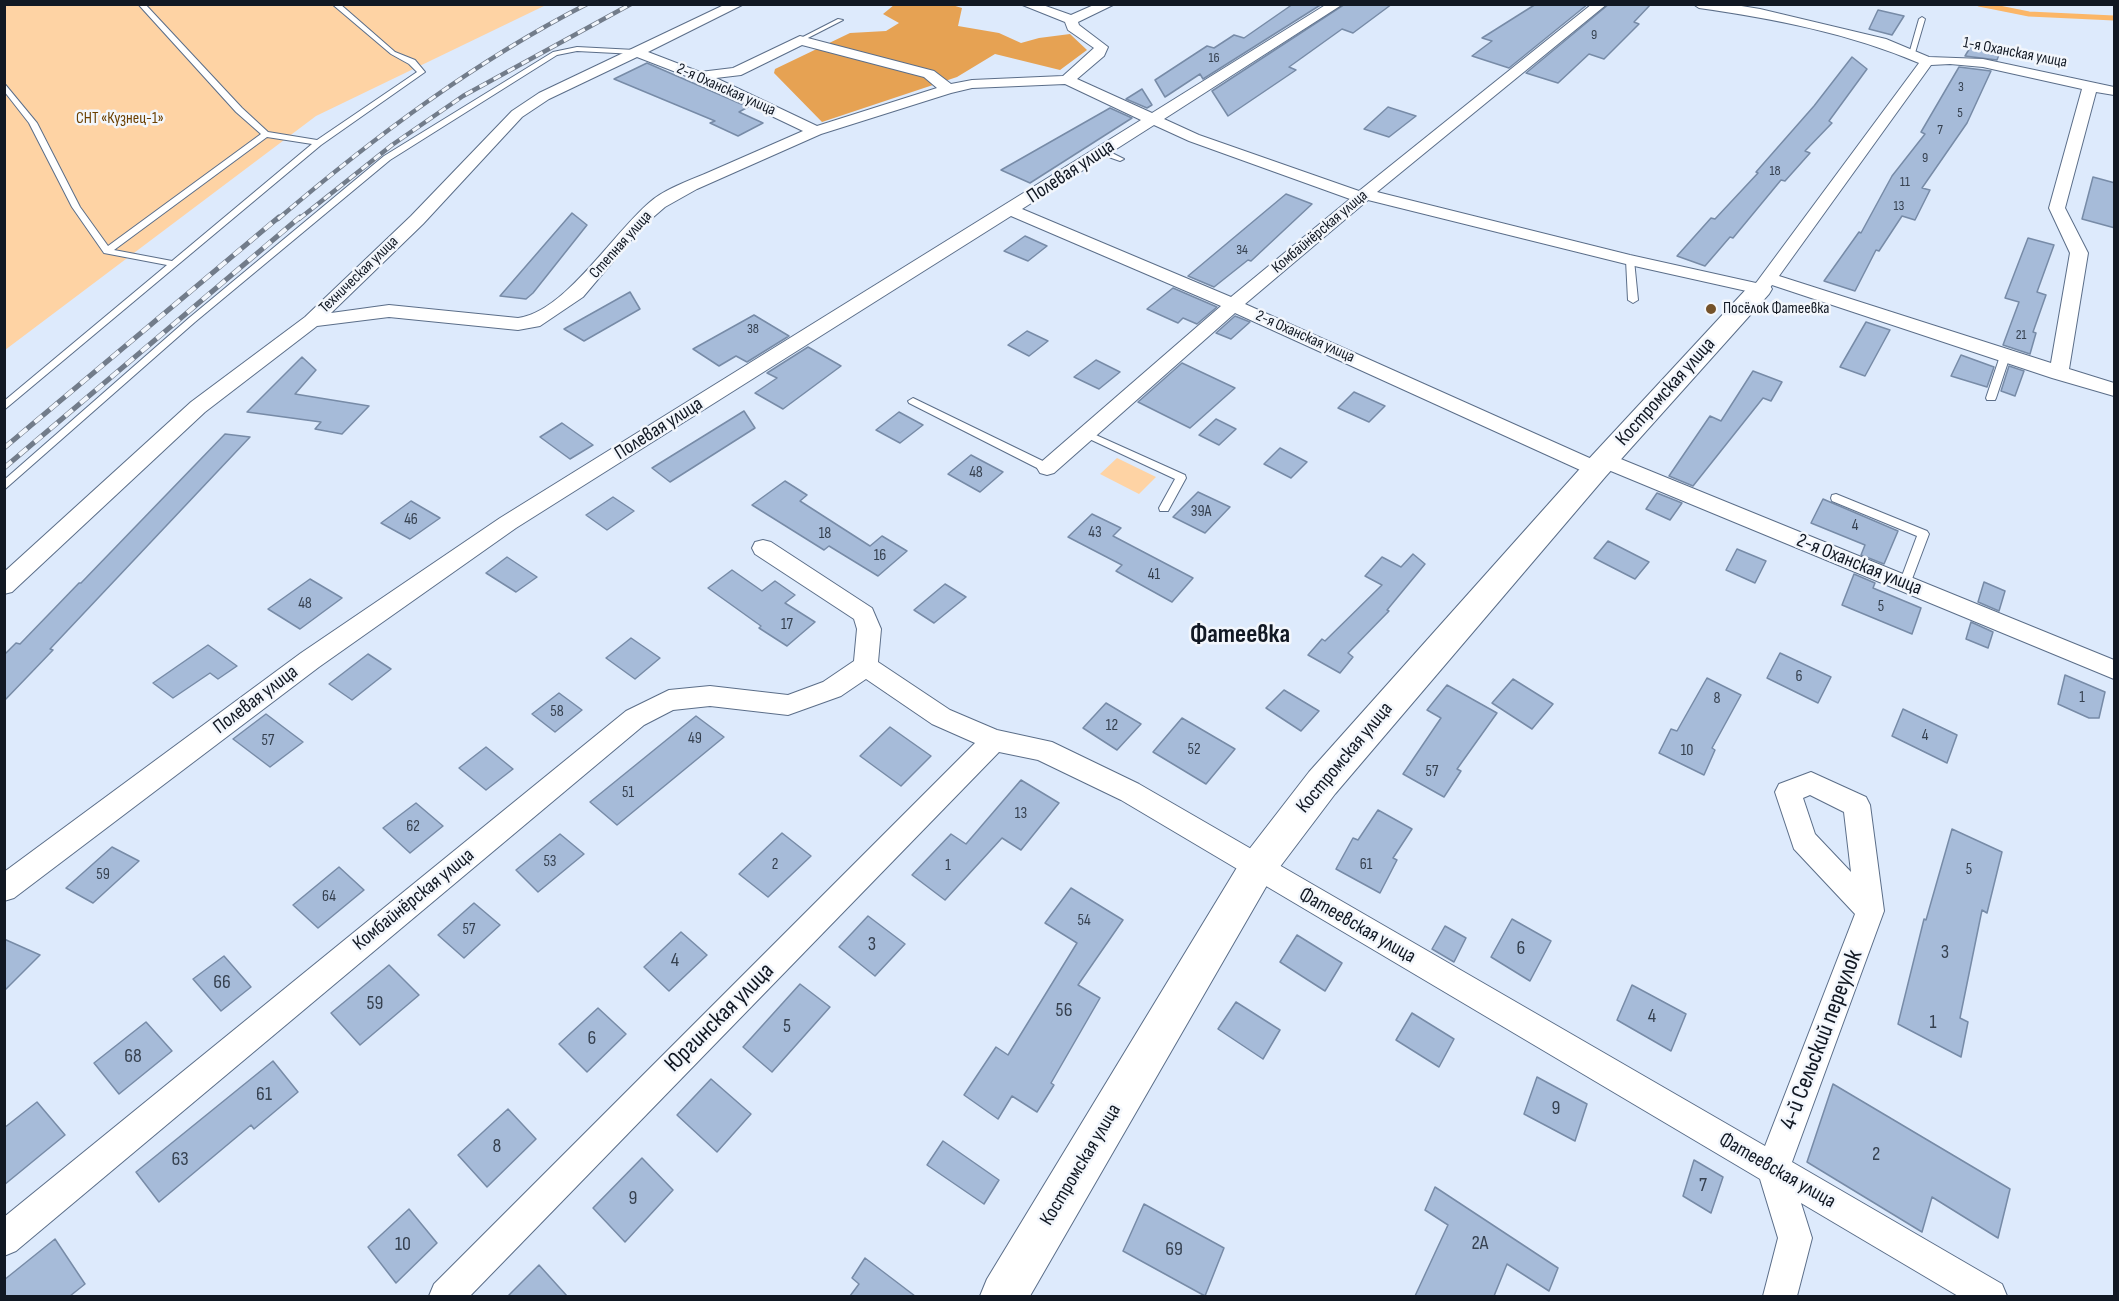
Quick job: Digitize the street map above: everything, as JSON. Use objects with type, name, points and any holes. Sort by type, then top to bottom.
[{"type":"street","name":"Техническая улица","points":[[4,586],[198,407],[312,321],[417,220],[518,114],[544,96],[738,4]]},
{"type":"street","points":[[1026,4],[1071,20],[1109,4]]},
{"type":"street","name":"Полевая улица","points":[[4,889],[310,660],[508,523],[1011,210],[1112,155],[1153,119],[1337,4]]},
{"type":"street","name":"Комбайнёрская улица","points":[[1047,468],[1233,305],[1363,196],[1601,4]]},
{"type":"street","name":"1-я Оханская улица","points":[[1699,4],[1760,13],[1821,26],[1911,53],[1927,61],[1950,60],[1983,63],[2115,91]]},
{"type":"street","points":[[1071,20],[1073,27],[1101,47],[1099,53],[1067,80],[1194,138],[1363,196],[1630,260],[1764,283],[2115,390]]},
{"type":"street","points":[[699,76],[735,72],[800,40],[929,74],[948,89]]},
{"type":"street","name":"2-я Оханская улица","points":[[635,52],[699,76],[816,131]]},
{"type":"street","name":"Костромская улица","points":[[1004,1296],[1257,867],[1322,783],[1600,464],[1764,283],[1927,61]]},
{"type":"street","name":"Степная улица","points":[[312,321],[389,311],[518,324],[533,322],[578,293],[637,222],[659,204],[691,186],[816,131],[948,89],[992,82],[1067,80]]},
{"type":"street","points":[[2060,374],[2079,253],[2057,207],[2090,86]]},
{"type":"street","name":"2-я Оханская улица","points":[[1011,210],[1600,464],[1905,584],[2115,670]]},
{"type":"street","points":[[763,548],[864,614],[870,629],[866,666]]},
{"type":"street","name":"Комбайнёрская улица","points":[[4,1239],[635,718],[669,700],[710,696],[788,705],[832,689],[866,666]]},
{"type":"street","name":"Фатеевская улица","points":[[866,666],[941,717],[994,740],[1043,750],[1130,792],[1990,1296]]},
{"type":"street","name":"Юргинская улица","points":[[446,1296],[994,740]]},
{"type":"street","name":"4-й Сельский переулок","points":[[1773,1168],[1870,911]]},
{"type":"street","points":[[1773,1168],[1795,1238],[1780,1296]]},
{"type":"lane","points":[[141,4],[239,110],[266,135],[318,143]]},
{"type":"lane","points":[[4,406],[318,143],[421,72],[412,62],[393,53],[335,4]]},
{"type":"lane","points":[[1911,53],[1922,19]]},
{"type":"lane","points":[[800,40],[840,20]]},
{"type":"lane","points":[[4,486],[192,320],[387,158],[555,53],[577,49],[635,52]]},
{"type":"lane","points":[[4,85],[33,123],[76,207],[106,251],[174,264]]},
{"type":"lane","points":[[106,251],[266,135]]},
{"type":"lane","points":[[1630,260],[1633,300]]},
{"type":"lane","points":[[1991,398],[2005,356]]},
{"type":"lane","points":[[912,401],[1047,468]]},
{"type":"lane","points":[[1087,434],[1180,478],[1164,508]]},
{"type":"lane","points":[[1836,498],[1923,534],[1905,584]]},
{"type":"green space","name":"СНТ «Кузнец-1»","points":[[5,5],[546,5],[316,116],[5,350]]},
{"type":"green space","points":[[1117,458],[1156,477],[1139,494],[1100,474]]},
{"type":"shaded area","points":[[894,5],[952,5],[962,8],[958,26],[999,33],[1021,43],[1070,34],[1087,50],[1060,70],[995,54],[957,77],[822,122],[774,73],[775,69],[850,33],[886,31],[899,23],[883,14]]},
{"type":"building","points":[[1293,4],[1322,4],[1203,79],[1200,74],[1165,97],[1155,80],[1207,46],[1214,48],[1234,35],[1244,38]]},
{"type":"building","points":[[1345,4],[1392,4],[1353,33],[1342,29],[1289,67],[1296,70],[1228,116],[1212,91]]},
{"type":"building","points":[[1536,4],[1588,4],[1509,68],[1472,56],[1492,41],[1482,38]]},
{"type":"building","points":[[1609,4],[1651,4],[1634,22],[1639,24],[1604,59],[1589,54],[1558,83],[1526,73]]},
{"type":"building","points":[[1878,10],[1904,16],[1892,35],[1869,29]]},
{"type":"building","points":[[1971,46],[2000,52],[1997,60],[1965,56]]},
{"type":"building","points":[[1852,57],[1867,69],[1829,121],[1832,123],[1805,151],[1810,153],[1785,181],[1781,180],[1733,238],[1730,237],[1705,266],[1677,256],[1711,218],[1715,219],[1758,173],[1756,172],[1814,106]]},
{"type":"building","points":[[647,63],[748,107],[739,112],[763,123],[738,136],[710,123],[715,121],[614,79]]},
{"type":"building","points":[[1959,67],[1991,71],[1967,123],[1922,188],[1930,190],[1915,220],[1902,216],[1879,251],[1876,250],[1855,291],[1824,281],[1859,232],[1861,233],[1892,176],[1925,134],[1921,132]]},
{"type":"building","points":[[1142,89],[1152,105],[1147,108],[1126,99]]},
{"type":"building","points":[[1388,107],[1416,116],[1389,137],[1364,129]]},
{"type":"building","points":[[1110,108],[1132,118],[1030,183],[1001,170]]},
{"type":"building","points":[[2093,177],[2115,183],[2115,228],[2082,219]]},
{"type":"building","points":[[1286,194],[1312,204],[1251,261],[1248,260],[1214,287],[1188,276]]},
{"type":"building","points":[[572,213],[587,225],[533,293],[526,299],[500,296]]},
{"type":"building","points":[[1025,236],[1047,246],[1028,261],[1004,251]]},
{"type":"building","points":[[2028,238],[2054,245],[2037,292],[2046,295],[2033,332],[2036,333],[2030,354],[2003,345],[2019,302],[2005,298]]},
{"type":"building","points":[[1173,288],[1217,307],[1197,324],[1183,318],[1178,323],[1147,309]]},
{"type":"building","points":[[630,292],[640,309],[584,341],[564,329]]},
{"type":"building","points":[[754,315],[789,336],[747,362],[736,356],[719,366],[693,349]]},
{"type":"building","points":[[1235,316],[1250,322],[1231,339],[1216,333]]},
{"type":"building","points":[[1866,322],[1890,330],[1865,376],[1840,367]]},
{"type":"building","points":[[1027,331],[1048,341],[1029,356],[1008,345]]},
{"type":"building","points":[[808,347],[841,366],[783,409],[755,393],[777,378],[767,373]]},
{"type":"building","points":[[1961,355],[1994,367],[1987,387],[1951,376]]},
{"type":"building","points":[[302,357],[316,370],[295,394],[369,406],[342,434],[315,429],[321,422],[247,412]]},
{"type":"building","points":[[1096,360],[1120,372],[1099,389],[1074,377]]},
{"type":"building","points":[[1182,363],[1235,388],[1190,428],[1138,402]]},
{"type":"building","points":[[2009,366],[2024,371],[2015,396],[2001,391]]},
{"type":"building","points":[[1753,371],[1782,382],[1771,401],[1763,398],[1693,486],[1669,476],[1710,416],[1721,421]]},
{"type":"building","points":[[1354,392],[1385,406],[1369,422],[1338,408]]},
{"type":"building","points":[[744,411],[755,428],[670,482],[652,468]]},
{"type":"building","points":[[899,412],[923,425],[900,443],[876,430]]},
{"type":"building","points":[[1216,419],[1236,429],[1219,445],[1199,435]]},
{"type":"building","points":[[562,423],[593,445],[570,459],[540,437]]},
{"type":"building","points":[[225,434],[250,437],[4,701],[4,655],[16,643],[20,644],[81,583]]},
{"type":"building","points":[[1280,448],[1307,462],[1291,478],[1264,464]]},
{"type":"building","points":[[971,455],[1003,472],[980,492],[948,474]]},
{"type":"building","points":[[785,481],[807,495],[800,501],[870,546],[882,536],[907,551],[878,576],[829,546],[824,550],[752,505]]},
{"type":"building","points":[[1198,492],[1230,507],[1205,533],[1173,517]]},
{"type":"building","points":[[1657,493],[1682,503],[1670,520],[1646,509]]},
{"type":"building","points":[[613,497],[634,511],[607,530],[586,515]]},
{"type":"building","points":[[1823,499],[1898,531],[1884,564],[1861,555],[1865,545],[1811,523]]},
{"type":"building","points":[[411,501],[440,518],[410,539],[381,523]]},
{"type":"building","points":[[1092,514],[1121,528],[1113,536],[1193,578],[1172,602],[1116,571],[1122,565],[1068,537]]},
{"type":"building","points":[[1608,541],[1649,562],[1635,579],[1594,558]]},
{"type":"building","points":[[1737,549],[1766,561],[1755,583],[1726,570]]},
{"type":"building","points":[[1413,554],[1425,564],[1387,610],[1389,611],[1348,653],[1353,657],[1340,673],[1308,655],[1322,639],[1325,641],[1382,585],[1365,576],[1382,557],[1401,567]]},
{"type":"building","points":[[507,557],[537,577],[516,592],[486,573]]},
{"type":"building","points":[[732,570],[762,591],[775,581],[795,595],[785,603],[815,622],[787,646],[759,628],[761,626],[708,588]]},
{"type":"building","points":[[1854,574],[1875,583],[1873,588],[1921,608],[1912,634],[1842,605]]},
{"type":"building","points":[[310,579],[342,598],[300,629],[268,609]]},
{"type":"building","points":[[1984,582],[2005,591],[1999,611],[1978,602]]},
{"type":"building","points":[[945,584],[966,597],[934,623],[914,610]]},
{"type":"building","points":[[1971,622],[1993,632],[1988,648],[1966,639]]},
{"type":"building","points":[[631,638],[660,658],[635,679],[606,658]]},
{"type":"building","points":[[208,645],[237,666],[218,679],[210,673],[173,698],[153,683]]},
{"type":"building","points":[[1780,653],[1831,677],[1818,703],[1767,678]]},
{"type":"building","points":[[368,654],[391,669],[352,700],[329,684]]},
{"type":"building","points":[[2065,675],[2105,692],[2099,718],[2089,718],[2058,704]]},
{"type":"building","points":[[1707,678],[1741,695],[1712,748],[1715,750],[1704,775],[1659,753],[1671,729],[1677,731]]},
{"type":"building","points":[[1513,679],[1553,704],[1532,729],[1492,703]]},
{"type":"building","points":[[1447,685],[1497,713],[1457,769],[1461,771],[1444,797],[1403,774],[1441,718],[1427,710]]},
{"type":"building","points":[[1284,690],[1319,711],[1301,731],[1266,708]]},
{"type":"building","points":[[559,693],[582,710],[555,732],[532,714]]},
{"type":"building","points":[[1106,703],[1141,724],[1117,750],[1083,728]]},
{"type":"building","points":[[1903,709],[1957,735],[1947,763],[1892,736]]},
{"type":"building","points":[[266,714],[303,742],[270,767],[233,739]]},
{"type":"building","points":[[696,716],[724,737],[617,825],[590,802]]},
{"type":"building","points":[[1182,718],[1235,749],[1206,784],[1153,752]]},
{"type":"building","points":[[890,727],[931,756],[901,786],[860,756]]},
{"type":"building","points":[[486,747],[513,769],[486,790],[459,768]]},
{"type":"building","points":[[1021,780],[1059,803],[1021,850],[1002,838],[945,900],[912,875],[951,834],[966,844]]},
{"type":"building","points":[[416,803],[443,826],[410,853],[383,828]]},
{"type":"building","points":[[1378,810],[1412,829],[1393,858],[1397,860],[1380,893],[1336,869],[1353,838],[1358,840]]},
{"type":"building","points":[[1952,829],[2002,852],[1987,913],[1982,910],[1960,1018],[1968,1022],[1961,1057],[1898,1024],[1924,919],[1926,920]]},
{"type":"building","points":[[782,833],[811,856],[768,897],[739,874]]},
{"type":"building","points":[[560,834],[584,854],[538,892],[516,870]]},
{"type":"building","points":[[112,847],[139,861],[93,903],[66,888]]},
{"type":"building","points":[[339,867],[364,890],[318,928],[293,905]]},
{"type":"building","points":[[1071,888],[1123,920],[1078,985],[1100,998],[1051,1083],[1054,1085],[1037,1112],[1012,1096],[998,1119],[964,1095],[996,1047],[1008,1055],[1077,943],[1045,923]]},
{"type":"building","points":[[474,903],[500,925],[464,958],[438,935]]},
{"type":"building","points":[[868,916],[905,944],[875,976],[839,947]]},
{"type":"building","points":[[1512,919],[1551,941],[1530,981],[1491,957]]},
{"type":"building","points":[[1445,926],[1466,938],[1454,962],[1432,949]]},
{"type":"building","points":[[681,932],[707,955],[669,991],[644,967]]},
{"type":"building","points":[[1297,935],[1342,963],[1325,991],[1280,962]]},
{"type":"building","points":[[4,939],[40,955],[4,991]]},
{"type":"building","points":[[224,956],[251,987],[221,1011],[193,979]]},
{"type":"building","points":[[389,965],[419,995],[360,1045],[331,1013]]},
{"type":"building","points":[[800,984],[830,1007],[772,1072],[743,1047]]},
{"type":"building","points":[[1632,985],[1686,1014],[1671,1051],[1617,1020]]},
{"type":"building","points":[[1236,1002],[1280,1030],[1263,1059],[1218,1029]]},
{"type":"building","points":[[598,1008],[626,1034],[587,1072],[559,1044]]},
{"type":"building","points":[[1412,1013],[1454,1039],[1439,1067],[1396,1040]]},
{"type":"building","points":[[146,1022],[172,1051],[119,1094],[94,1063]]},
{"type":"building","points":[[273,1061],[298,1092],[254,1129],[251,1125],[159,1202],[136,1172]]},
{"type":"building","points":[[1537,1077],[1587,1104],[1575,1141],[1524,1114]]},
{"type":"building","points":[[711,1079],[751,1114],[717,1152],[677,1115]]},
{"type":"building","points":[[1833,1084],[2010,1189],[1998,1238],[1932,1197],[1922,1232],[1807,1162]]},
{"type":"building","points":[[37,1102],[65,1135],[4,1185],[4,1128]]},
{"type":"building","points":[[508,1109],[536,1139],[487,1187],[458,1155]]},
{"type":"building","points":[[943,1141],[999,1180],[984,1204],[927,1165]]},
{"type":"building","points":[[642,1158],[673,1190],[625,1242],[593,1208]]},
{"type":"building","points":[[1694,1160],[1723,1177],[1711,1213],[1683,1196]]},
{"type":"building","points":[[1435,1187],[1558,1268],[1549,1291],[1507,1264],[1494,1296],[1415,1296],[1448,1225],[1425,1210]]},
{"type":"building","points":[[1144,1204],[1224,1248],[1205,1296],[1123,1251]]},
{"type":"building","points":[[409,1209],[437,1243],[396,1283],[368,1247]]},
{"type":"building","points":[[55,1239],[85,1284],[70,1296],[4,1296],[4,1280]]},
{"type":"building","points":[[865,1258],[915,1296],[850,1296],[859,1284],[852,1278]]},
{"type":"building","points":[[539,1265],[567,1296],[508,1296]]},
{"type":"waterway","points":[[1979,4],[2029,14],[2114,18]]},
{"type":"railway","points":[[278,219],[426,102],[505,51],[587,4]]},
{"type":"railway","points":[[299,219],[392,145],[463,96],[631,4]]},
{"type":"railway","points":[[4,448],[279,217]]},
{"type":"railway","points":[[4,468],[300,217]]},
{"type":"place","name":"Посёлок Фатеевка","points":[[1711,309]]},
{"type":"district","name":"Фатеевка","points":[[1240,635]]}]
